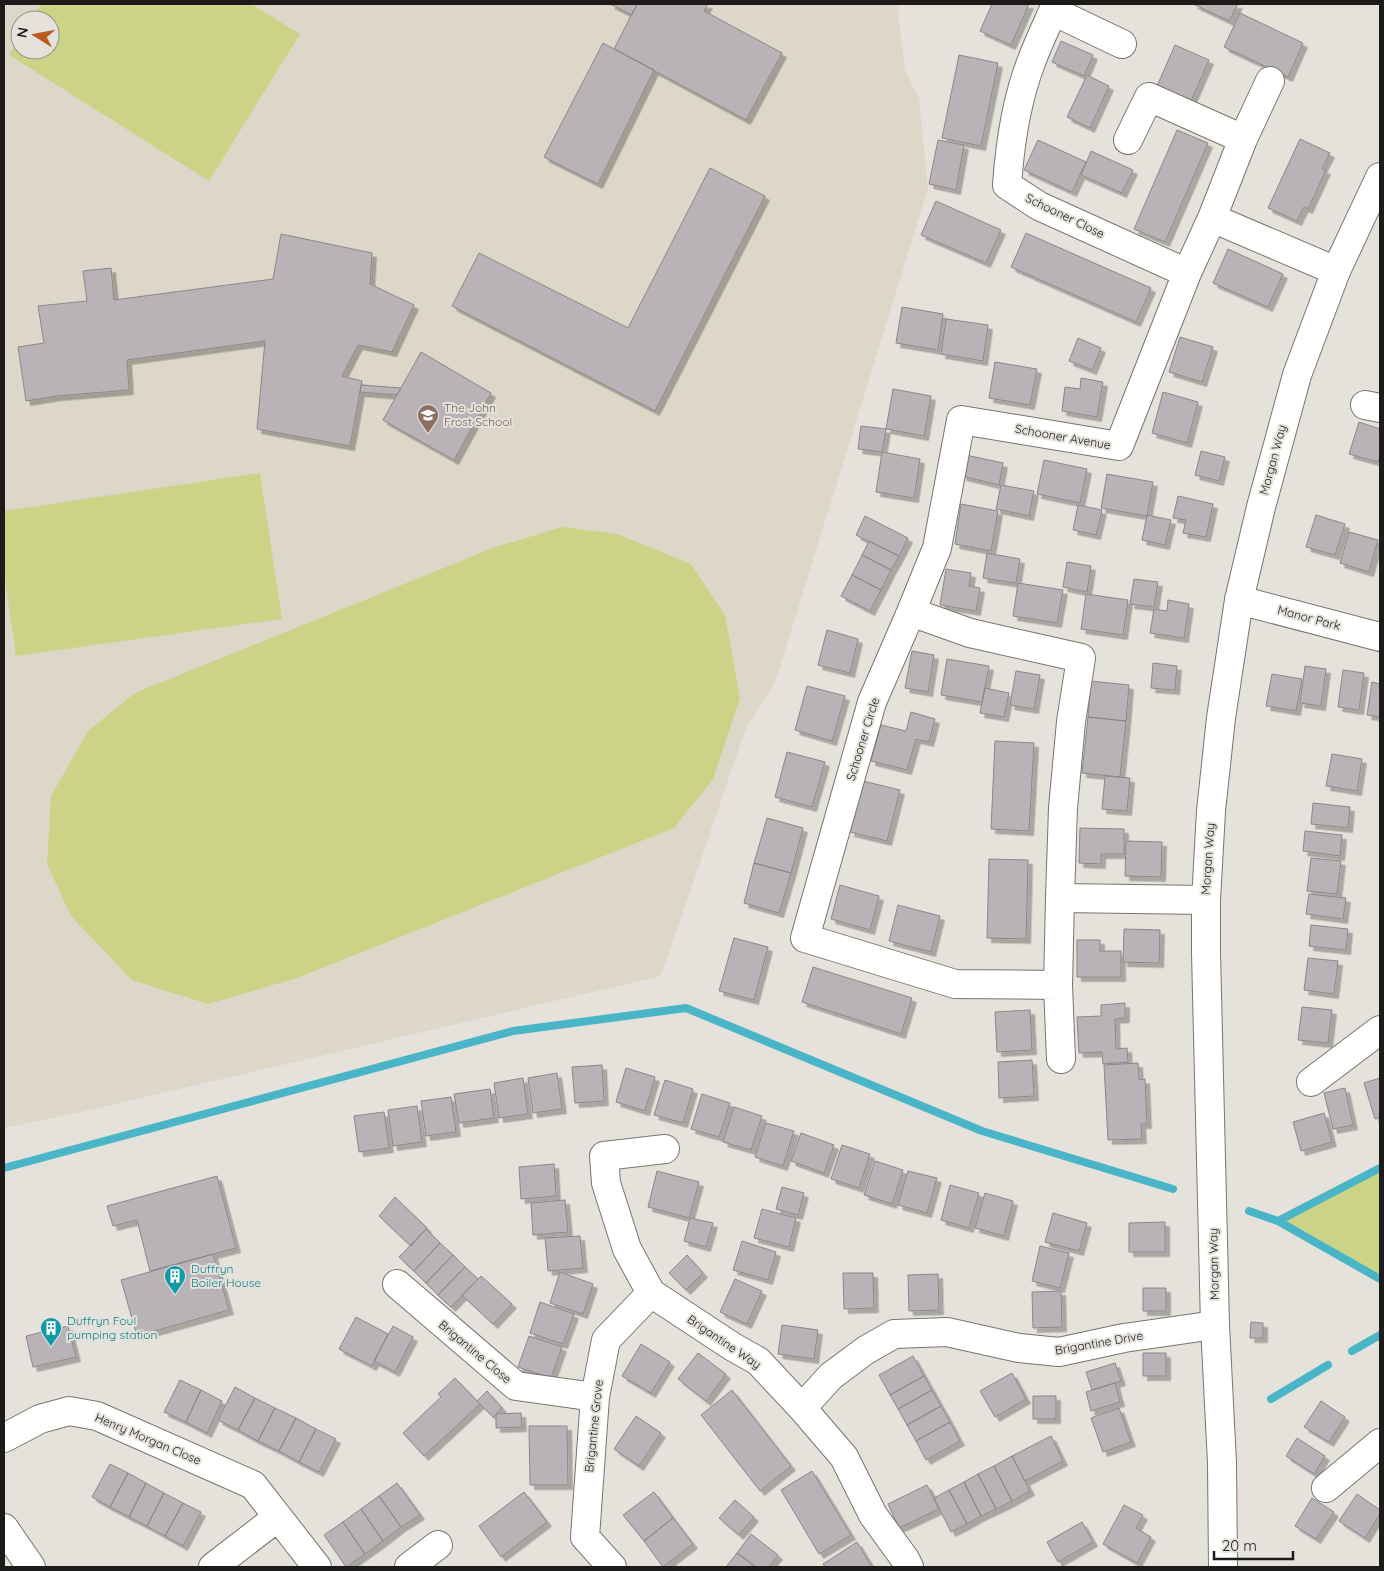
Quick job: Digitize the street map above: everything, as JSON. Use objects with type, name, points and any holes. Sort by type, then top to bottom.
[{"type":"street","points":[[1055,7],[1122,44]]},
{"type":"street","name":"Schooner Close","points":[[1055,7],[1031,62],[1018,105],[1010,150],[1007,185],[1039,206],[1187,273]]},
{"type":"street","name":"Schooner Avenue","points":[[911,612],[937,548],[961,420],[1119,446],[1187,273],[1212,218],[1243,139],[1270,81]]},
{"type":"street","points":[[1128,140],[1149,97],[1243,139]]},
{"type":"street","name":"Morgan Way","points":[[1223,1567],[1222,1462],[1216,1325],[1206,900],[1211,811],[1219,737],[1239,600],[1261,507],[1296,375],[1336,271],[1380,177]]},
{"type":"street","points":[[1212,218],[1336,271]]},
{"type":"street","name":"Manor Park","points":[[1239,600],[1380,637]]},
{"type":"street","points":[[911,612],[970,633],[1081,658],[1071,722],[1063,808],[1058,985],[1061,1060]]},
{"type":"street","name":"Schooner Circle","points":[[911,612],[872,702],[805,938],[955,984],[1058,985]]},
{"type":"street","points":[[1060,898],[1206,900]]},
{"type":"street","points":[[1311,1082],[1380,1030]]},
{"type":"street","name":"Brigantine Way","points":[[665,1149],[604,1156],[606,1182],[627,1248],[651,1293],[733,1348],[758,1362],[802,1408],[844,1457],[873,1515],[909,1567]]},
{"type":"street","name":"Brigantine Close","points":[[397,1284],[516,1386],[595,1397]]},
{"type":"street","name":"Brigantine Grove","points":[[612,1567],[585,1537],[595,1397],[606,1340],[651,1293]]},
{"type":"street","name":"Brigantine Drive","points":[[802,1408],[831,1376],[866,1350],[894,1334],[947,1332],[1020,1348],[1059,1352],[1124,1338],[1216,1325]]},
{"type":"street","name":"Henry Morgan Close","points":[[4,1438],[40,1419],[69,1411],[97,1416],[254,1485],[317,1567]]},
{"type":"street","points":[[1326,1488],[1380,1443]]},
{"type":"street","points":[[214,1567],[278,1517]]},
{"type":"street","points":[[4,1528],[31,1567]]},
{"type":"street","points":[[409,1567],[438,1545]]},
{"type":"shaded area","name":"The John Frost School","points":[[4,4],[897,4],[905,70],[919,99],[928,189],[775,683],[746,728],[661,976],[68,1115],[4,1128]]},
{"type":"green space","points":[[41,4],[251,4],[300,34],[209,181],[17,60],[60,60],[60,10],[37,10]]},
{"type":"green space","points":[[260,473],[282,619],[16,656],[4,572],[4,511]]},
{"type":"green space","points":[[562,527],[617,534],[691,564],[725,615],[740,698],[713,779],[674,828],[297,978],[208,1004],[132,980],[71,916],[47,864],[51,796],[88,731],[135,693],[493,548]]},
{"type":"green space","points":[[1380,1168],[1380,1279],[1278,1221]]},
{"type":"building","points":[[610,4],[637,4],[632,15]]},
{"type":"building","points":[[637,4],[708,4],[704,11],[782,53],[746,120],[614,49]]},
{"type":"building","points":[[992,4],[1029,4],[1011,45],[980,31]]},
{"type":"building","points":[[1193,4],[1238,4],[1229,21]]},
{"type":"building","points":[[1240,13],[1303,43],[1288,77],[1224,47]]},
{"type":"building","points":[[1061,41],[1093,55],[1084,76],[1052,62]]},
{"type":"building","points":[[603,43],[654,70],[598,184],[544,157]]},
{"type":"building","points":[[1175,45],[1209,60],[1191,101],[1157,86]]},
{"type":"building","points":[[959,55],[998,63],[981,146],[942,138]]},
{"type":"building","points":[[1087,75],[1109,86],[1090,128],[1067,117]]},
{"type":"building","points":[[1177,130],[1208,143],[1165,242],[1134,229]]},
{"type":"building","points":[[1300,139],[1330,153],[1322,169],[1326,170],[1308,209],[1304,207],[1297,221],[1268,208]]},
{"type":"building","points":[[938,140],[964,145],[956,190],[929,184]]},
{"type":"building","points":[[1038,140],[1086,162],[1072,192],[1024,170]]},
{"type":"building","points":[[1091,151],[1133,170],[1122,193],[1081,175]]},
{"type":"building","points":[[710,168],[765,196],[655,411],[452,306],[479,253],[628,328]]},
{"type":"building","points":[[936,201],[1001,230],[986,263],[921,235]]},
{"type":"building","points":[[1026,233],[1151,288],[1136,322],[1011,267]]},
{"type":"building","points":[[281,234],[372,253],[370,284],[414,305],[392,352],[358,345],[342,376],[362,381],[350,446],[257,429],[265,341],[127,360],[129,390],[57,396],[26,401],[18,347],[44,343],[38,306],[87,301],[83,271],[111,268],[114,300],[273,279]]},
{"type":"building","points":[[1228,249],[1283,274],[1268,307],[1213,283]]},
{"type":"building","points":[[902,307],[943,314],[938,350],[896,343]]},
{"type":"building","points":[[946,319],[988,325],[983,361],[941,354]]},
{"type":"building","points":[[1180,337],[1213,347],[1202,382],[1169,372]]},
{"type":"building","points":[[1078,338],[1101,348],[1092,370],[1069,361]]},
{"type":"building","points":[[421,352],[491,393],[454,460],[383,420]]},
{"type":"building","points":[[995,362],[1037,369],[1030,405],[989,398]]},
{"type":"building","points":[[1081,378],[1103,382],[1097,417],[1062,411],[1065,387],[1080,389]]},
{"type":"building","points":[[361,385],[401,388],[397,395],[360,392]]},
{"type":"building","points":[[893,389],[931,396],[924,436],[886,429]]},
{"type":"building","points":[[1163,392],[1198,402],[1187,443],[1152,433]]},
{"type":"building","points":[[1359,422],[1380,429],[1380,456],[1378,462],[1349,454]]},
{"type":"building","points":[[861,426],[886,429],[882,452],[858,449]]},
{"type":"building","points":[[1201,451],[1225,457],[1219,481],[1195,475]]},
{"type":"building","points":[[882,452],[920,459],[914,498],[876,492]]},
{"type":"building","points":[[966,455],[1003,463],[999,485],[962,476]]},
{"type":"building","points":[[1044,460],[1087,469],[1080,503],[1037,494]]},
{"type":"building","points":[[1107,474],[1153,482],[1147,516],[1101,508]]},
{"type":"building","points":[[1001,485],[1034,491],[1029,516],[996,509]]},
{"type":"building","points":[[1178,496],[1213,504],[1206,537],[1183,533],[1186,520],[1173,518]]},
{"type":"building","points":[[961,504],[998,511],[991,551],[955,544]]},
{"type":"building","points":[[1078,505],[1102,510],[1096,535],[1073,530]]},
{"type":"building","points":[[1147,515],[1171,520],[1165,545],[1142,540]]},
{"type":"building","points":[[1316,515],[1345,524],[1335,555],[1306,547]]},
{"type":"building","points":[[865,516],[908,538],[899,556],[856,535]]},
{"type":"building","points":[[1349,532],[1378,540],[1369,572],[1340,563]]},
{"type":"building","points":[[869,541],[899,556],[891,570],[862,555]]},
{"type":"building","points":[[987,553],[1020,559],[1016,583],[983,578]]},
{"type":"building","points":[[862,555],[891,570],[881,590],[852,575]]},
{"type":"building","points":[[1067,562],[1091,566],[1087,592],[1063,587]]},
{"type":"building","points":[[946,569],[971,573],[969,586],[980,588],[976,611],[940,605]]},
{"type":"building","points":[[852,575],[881,590],[870,611],[841,596]]},
{"type":"building","points":[[1134,579],[1158,582],[1154,607],[1130,604]]},
{"type":"building","points":[[1018,583],[1063,590],[1057,623],[1013,616]]},
{"type":"building","points":[[1086,594],[1128,600],[1123,635],[1081,629]]},
{"type":"building","points":[[1168,600],[1189,604],[1184,638],[1150,633],[1154,609],[1167,611]]},
{"type":"building","points":[[827,630],[858,639],[850,673],[818,665]]},
{"type":"building","points":[[912,651],[934,655],[928,692],[905,688]]},
{"type":"building","points":[[947,659],[989,666],[982,702],[941,695]]},
{"type":"building","points":[[1153,663],[1177,666],[1175,690],[1151,688]]},
{"type":"building","points":[[1305,666],[1326,669],[1321,706],[1300,703]]},
{"type":"building","points":[[1343,670],[1364,673],[1359,710],[1338,707]]},
{"type":"building","points":[[1016,671],[1040,675],[1034,709],[1010,705]]},
{"type":"building","points":[[1272,674],[1302,679],[1296,711],[1266,706]]},
{"type":"building","points":[[1091,681],[1129,685],[1126,721],[1088,717]]},
{"type":"building","points":[[1372,682],[1380,684],[1380,717],[1367,715]]},
{"type":"building","points":[[807,686],[845,696],[832,741],[795,730]]},
{"type":"building","points":[[985,688],[1009,693],[1004,717],[980,713]]},
{"type":"building","points":[[911,712],[935,719],[929,742],[916,739],[907,770],[871,761],[881,725],[906,731]]},
{"type":"building","points":[[1088,717],[1126,721],[1120,777],[1082,773]]},
{"type":"building","points":[[995,741],[1034,743],[1029,831],[991,829]]},
{"type":"building","points":[[787,752],[825,762],[812,807],[775,797]]},
{"type":"building","points":[[1332,754],[1362,759],[1357,791],[1326,786]]},
{"type":"building","points":[[1105,776],[1130,778],[1127,811],[1102,809]]},
{"type":"building","points":[[863,781],[900,790],[887,841],[850,832]]},
{"type":"building","points":[[1313,803],[1350,807],[1348,828],[1311,824]]},
{"type":"building","points":[[767,818],[803,828],[791,873],[754,863]]},
{"type":"building","points":[[1080,828],[1124,829],[1124,854],[1101,854],[1101,864],[1079,863]]},
{"type":"building","points":[[1305,831],[1342,835],[1340,856],[1303,851]]},
{"type":"building","points":[[1126,841],[1162,842],[1161,877],[1125,876]]},
{"type":"building","points":[[1311,858],[1341,861],[1337,894],[1307,891]]},
{"type":"building","points":[[989,859],[1028,860],[1026,939],[987,938]]},
{"type":"building","points":[[754,863],[791,873],[779,913],[744,903]]},
{"type":"building","points":[[840,885],[879,896],[870,930],[831,919]]},
{"type":"building","points":[[1309,894],[1346,898],[1343,919],[1306,914]]},
{"type":"building","points":[[898,905],[940,916],[931,952],[889,941]]},
{"type":"building","points":[[1311,925],[1348,929],[1346,950],[1309,946]]},
{"type":"building","points":[[1124,929],[1160,930],[1159,963],[1123,962]]},
{"type":"building","points":[[734,938],[768,947],[754,1000],[719,991]]},
{"type":"building","points":[[1077,940],[1100,940],[1100,951],[1121,951],[1121,977],[1077,977]]},
{"type":"building","points":[[1308,958],[1338,961],[1334,994],[1304,990]]},
{"type":"building","points":[[813,967],[912,998],[901,1034],[802,1002]]},
{"type":"building","points":[[1125,1003],[1125,1018],[1115,1019],[1116,1049],[1127,1048],[1128,1062],[1103,1064],[1102,1052],[1079,1053],[1077,1017],[1101,1016],[1101,1005]]},
{"type":"building","points":[[1302,1007],[1332,1010],[1328,1043],[1298,1040]]},
{"type":"building","points":[[1030,1010],[1032,1050],[997,1052],[995,1012]]},
{"type":"building","points":[[1032,1060],[1034,1096],[999,1098],[998,1062]]},
{"type":"building","points":[[1138,1063],[1139,1080],[1145,1079],[1147,1124],[1141,1124],[1142,1139],[1108,1140],[1104,1065]]},
{"type":"building","points":[[602,1065],[604,1101],[575,1103],[572,1067]]},
{"type":"building","points":[[626,1068],[655,1077],[645,1111],[616,1102]]},
{"type":"building","points":[[557,1073],[562,1109],[533,1113],[528,1078]]},
{"type":"building","points":[[523,1078],[528,1114],[499,1118],[494,1083]]},
{"type":"building","points":[[1380,1078],[1380,1117],[1375,1119],[1364,1083]]},
{"type":"building","points":[[665,1080],[693,1089],[683,1123],[654,1115]]},
{"type":"building","points":[[1345,1088],[1353,1125],[1333,1129],[1324,1093]]},
{"type":"building","points":[[490,1089],[494,1118],[459,1123],[454,1094]]},
{"type":"building","points":[[702,1094],[730,1103],[719,1137],[691,1129]]},
{"type":"building","points":[[451,1097],[456,1132],[426,1136],[421,1101]]},
{"type":"building","points":[[417,1106],[422,1142],[393,1146],[388,1110]]},
{"type":"building","points":[[734,1107],[762,1116],[751,1150],[723,1142]]},
{"type":"building","points":[[384,1112],[389,1148],[359,1152],[354,1116]]},
{"type":"building","points":[[1324,1113],[1332,1142],[1301,1151],[1293,1122]]},
{"type":"building","points":[[766,1123],[794,1131],[783,1166],[755,1157]]},
{"type":"building","points":[[801,1133],[834,1145],[824,1173],[791,1161]]},
{"type":"building","points":[[842,1145],[870,1154],[859,1188],[831,1179]]},
{"type":"building","points":[[875,1161],[903,1170],[892,1204],[864,1195]]},
{"type":"building","points":[[554,1164],[556,1196],[521,1199],[519,1167]]},
{"type":"building","points":[[657,1171],[699,1182],[689,1218],[648,1207]]},
{"type":"building","points":[[908,1171],[937,1178],[927,1213],[898,1205]]},
{"type":"building","points":[[217,1176],[236,1248],[150,1271],[137,1220],[113,1226],[107,1206]]},
{"type":"building","points":[[950,1185],[979,1193],[969,1228],[941,1220]]},
{"type":"building","points":[[782,1187],[804,1193],[798,1215],[776,1209]]},
{"type":"building","points":[[985,1193],[1013,1201],[1004,1236],[975,1228]]},
{"type":"building","points":[[395,1197],[427,1228],[411,1246],[379,1216]]},
{"type":"building","points":[[565,1200],[568,1232],[533,1235],[531,1203]]},
{"type":"building","points":[[762,1209],[796,1218],[789,1247],[754,1238]]},
{"type":"building","points":[[1053,1213],[1087,1223],[1079,1251],[1045,1242]]},
{"type":"building","points":[[690,1218],[713,1223],[706,1247],[684,1241]]},
{"type":"building","points":[[1165,1222],[1165,1252],[1129,1252],[1129,1223]]},
{"type":"building","points":[[426,1229],[440,1243],[414,1271],[399,1257]]},
{"type":"building","points":[[580,1236],[583,1268],[548,1271],[545,1238]]},
{"type":"building","points":[[742,1241],[776,1252],[768,1280],[733,1270]]},
{"type":"building","points":[[440,1243],[453,1255],[426,1283],[414,1271]]},
{"type":"building","points":[[1040,1246],[1069,1253],[1060,1288],[1032,1281]]},
{"type":"building","name":"Duffryn Boiler House","points":[[213,1254],[229,1310],[137,1336],[121,1280]]},
{"type":"building","points":[[453,1255],[465,1267],[438,1295],[426,1283]]},
{"type":"building","points":[[687,1255],[703,1273],[686,1290],[669,1273]]},
{"type":"building","points":[[465,1267],[478,1279],[451,1307],[438,1295]]},
{"type":"building","points":[[560,1272],[593,1284],[583,1314],[550,1303]]},
{"type":"building","points":[[843,1273],[873,1273],[874,1308],[844,1309]]},
{"type":"building","points":[[938,1274],[939,1310],[909,1311],[908,1275]]},
{"type":"building","points":[[481,1276],[512,1304],[493,1324],[462,1295]]},
{"type":"building","points":[[735,1279],[762,1291],[747,1324],[720,1312]]},
{"type":"building","points":[[1143,1288],[1166,1288],[1166,1311],[1143,1311]]},
{"type":"building","points":[[1061,1291],[1062,1327],[1033,1328],[1032,1292]]},
{"type":"building","points":[[540,1302],[574,1314],[563,1344],[530,1333]]},
{"type":"building","points":[[356,1317],[388,1334],[372,1366],[339,1349]]},
{"type":"building","points":[[1251,1322],[1263,1323],[1263,1338],[1250,1338]]},
{"type":"building","points":[[782,1325],[818,1330],[814,1359],[778,1354]]},
{"type":"building","name":"Duffryn Foul pumping station","points":[[68,1326],[76,1357],[33,1367],[26,1336]]},
{"type":"building","points":[[393,1326],[413,1337],[395,1372],[374,1361]]},
{"type":"building","points":[[529,1336],[562,1347],[551,1378],[518,1367]]},
{"type":"building","points":[[641,1344],[670,1362],[651,1393],[622,1376]]},
{"type":"building","points":[[698,1353],[726,1374],[706,1401],[678,1379]]},
{"type":"building","points":[[1143,1353],[1166,1353],[1166,1376],[1143,1376]]},
{"type":"building","points":[[913,1356],[924,1376],[890,1395],[879,1375]]},
{"type":"building","points":[[1115,1363],[1121,1381],[1092,1390],[1086,1372]]},
{"type":"building","points":[[1012,1373],[1026,1399],[995,1417],[980,1391]]},
{"type":"building","points":[[924,1376],[932,1390],[898,1409],[890,1395]]},
{"type":"building","points":[[455,1378],[480,1404],[424,1456],[403,1433],[441,1397],[438,1394]]},
{"type":"building","points":[[180,1380],[201,1390],[186,1422],[164,1412]]},
{"type":"building","points":[[1115,1383],[1120,1402],[1091,1411],[1086,1392]]},
{"type":"building","points":[[235,1387],[255,1398],[238,1430],[218,1420]]},
{"type":"building","points":[[201,1390],[222,1401],[207,1433],[186,1422]]},
{"type":"building","points":[[732,1390],[791,1466],[760,1491],[701,1415]]},
{"type":"building","points":[[932,1390],[941,1406],[907,1425],[898,1409]]},
{"type":"building","points":[[487,1391],[502,1408],[493,1417],[477,1401]]},
{"type":"building","points":[[1033,1396],[1056,1396],[1056,1419],[1033,1419]]},
{"type":"building","points":[[255,1398],[275,1408],[258,1441],[238,1430]]},
{"type":"building","points":[[1321,1401],[1345,1417],[1329,1442],[1304,1427]]},
{"type":"building","points":[[941,1406],[950,1422],[916,1441],[907,1425]]},
{"type":"building","points":[[275,1408],[296,1418],[279,1451],[258,1441]]},
{"type":"building","points":[[1119,1408],[1131,1442],[1103,1452],[1091,1418]]},
{"type":"building","points":[[521,1413],[522,1427],[496,1428],[496,1414]]},
{"type":"building","points":[[636,1416],[661,1433],[639,1466],[614,1449]]},
{"type":"building","points":[[296,1418],[316,1429],[299,1462],[279,1451]]},
{"type":"building","points":[[950,1422],[960,1441],[926,1460],[916,1441]]},
{"type":"building","points":[[529,1426],[567,1426],[568,1485],[530,1485]]},
{"type":"building","points":[[316,1429],[336,1439],[319,1472],[299,1462]]},
{"type":"building","points":[[1051,1436],[1063,1461],[1025,1481],[1012,1456]]},
{"type":"building","points":[[1297,1438],[1325,1456],[1314,1474],[1286,1456]]},
{"type":"building","points":[[1012,1456],[1030,1491],[1012,1501],[994,1466]]},
{"type":"building","points":[[110,1464],[128,1473],[110,1507],[92,1497]]},
{"type":"building","points":[[994,1466],[1012,1501],[996,1509],[978,1474]]},
{"type":"building","points":[[812,1471],[851,1535],[819,1554],[781,1490]]},
{"type":"building","points":[[128,1473],[146,1483],[129,1517],[110,1507]]},
{"type":"building","points":[[978,1474],[996,1509],[981,1516],[964,1482]]},
{"type":"building","points":[[964,1482],[981,1516],[967,1524],[949,1490]]},
{"type":"building","points":[[146,1483],[164,1493],[147,1526],[129,1517]]},
{"type":"building","points":[[397,1483],[420,1515],[401,1527],[379,1496]]},
{"type":"building","points":[[927,1485],[939,1509],[899,1528],[888,1504]]},
{"type":"building","points":[[949,1490],[967,1524],[951,1532],[934,1498]]},
{"type":"building","points":[[524,1492],[547,1522],[501,1557],[479,1526]]},
{"type":"building","points":[[654,1492],[673,1518],[644,1541],[623,1515]]},
{"type":"building","points":[[164,1493],[183,1503],[165,1536],[147,1526]]},
{"type":"building","points":[[1357,1494],[1380,1510],[1380,1514],[1365,1538],[1339,1521]]},
{"type":"building","points":[[379,1496],[401,1527],[383,1541],[361,1509]]},
{"type":"building","points":[[1312,1498],[1334,1512],[1316,1539],[1295,1526]]},
{"type":"building","points":[[735,1500],[754,1517],[739,1535],[719,1518]]},
{"type":"building","points":[[183,1503],[201,1512],[183,1546],[165,1536]]},
{"type":"building","points":[[1124,1505],[1143,1515],[1136,1528],[1151,1537],[1137,1563],[1103,1544]]},
{"type":"building","points":[[361,1509],[383,1541],[365,1554],[343,1522]]},
{"type":"building","points":[[673,1518],[693,1544],[663,1567],[644,1541]]},
{"type":"building","points":[[343,1522],[365,1554],[346,1567],[324,1535]]},
{"type":"building","points":[[1082,1522],[1093,1542],[1058,1562],[1047,1542]]},
{"type":"building","points":[[751,1534],[778,1555],[769,1567],[756,1567],[737,1553]]},
{"type":"building","points":[[857,1542],[872,1567],[825,1567],[823,1564]]},
{"type":"building","points":[[737,1553],[756,1567],[726,1567]]},
{"type":"waterway","points":[[4,1168],[513,1031],[686,1008],[982,1131],[1173,1189]]},
{"type":"waterway","points":[[1278,1221],[1380,1168]]},
{"type":"waterway","points":[[1249,1211],[1278,1221],[1380,1279]]},
{"type":"waterway","points":[[1352,1351],[1380,1335]]},
{"type":"waterway","points":[[1271,1399],[1328,1365]]},
{"type":"place","name":"The John Frost School","points":[[428,434]]},
{"type":"place","name":"Duffryn Boiler House","points":[[175,1295]]},
{"type":"place","name":"Duffryn Foul pumping station","points":[[51,1347]]}]
